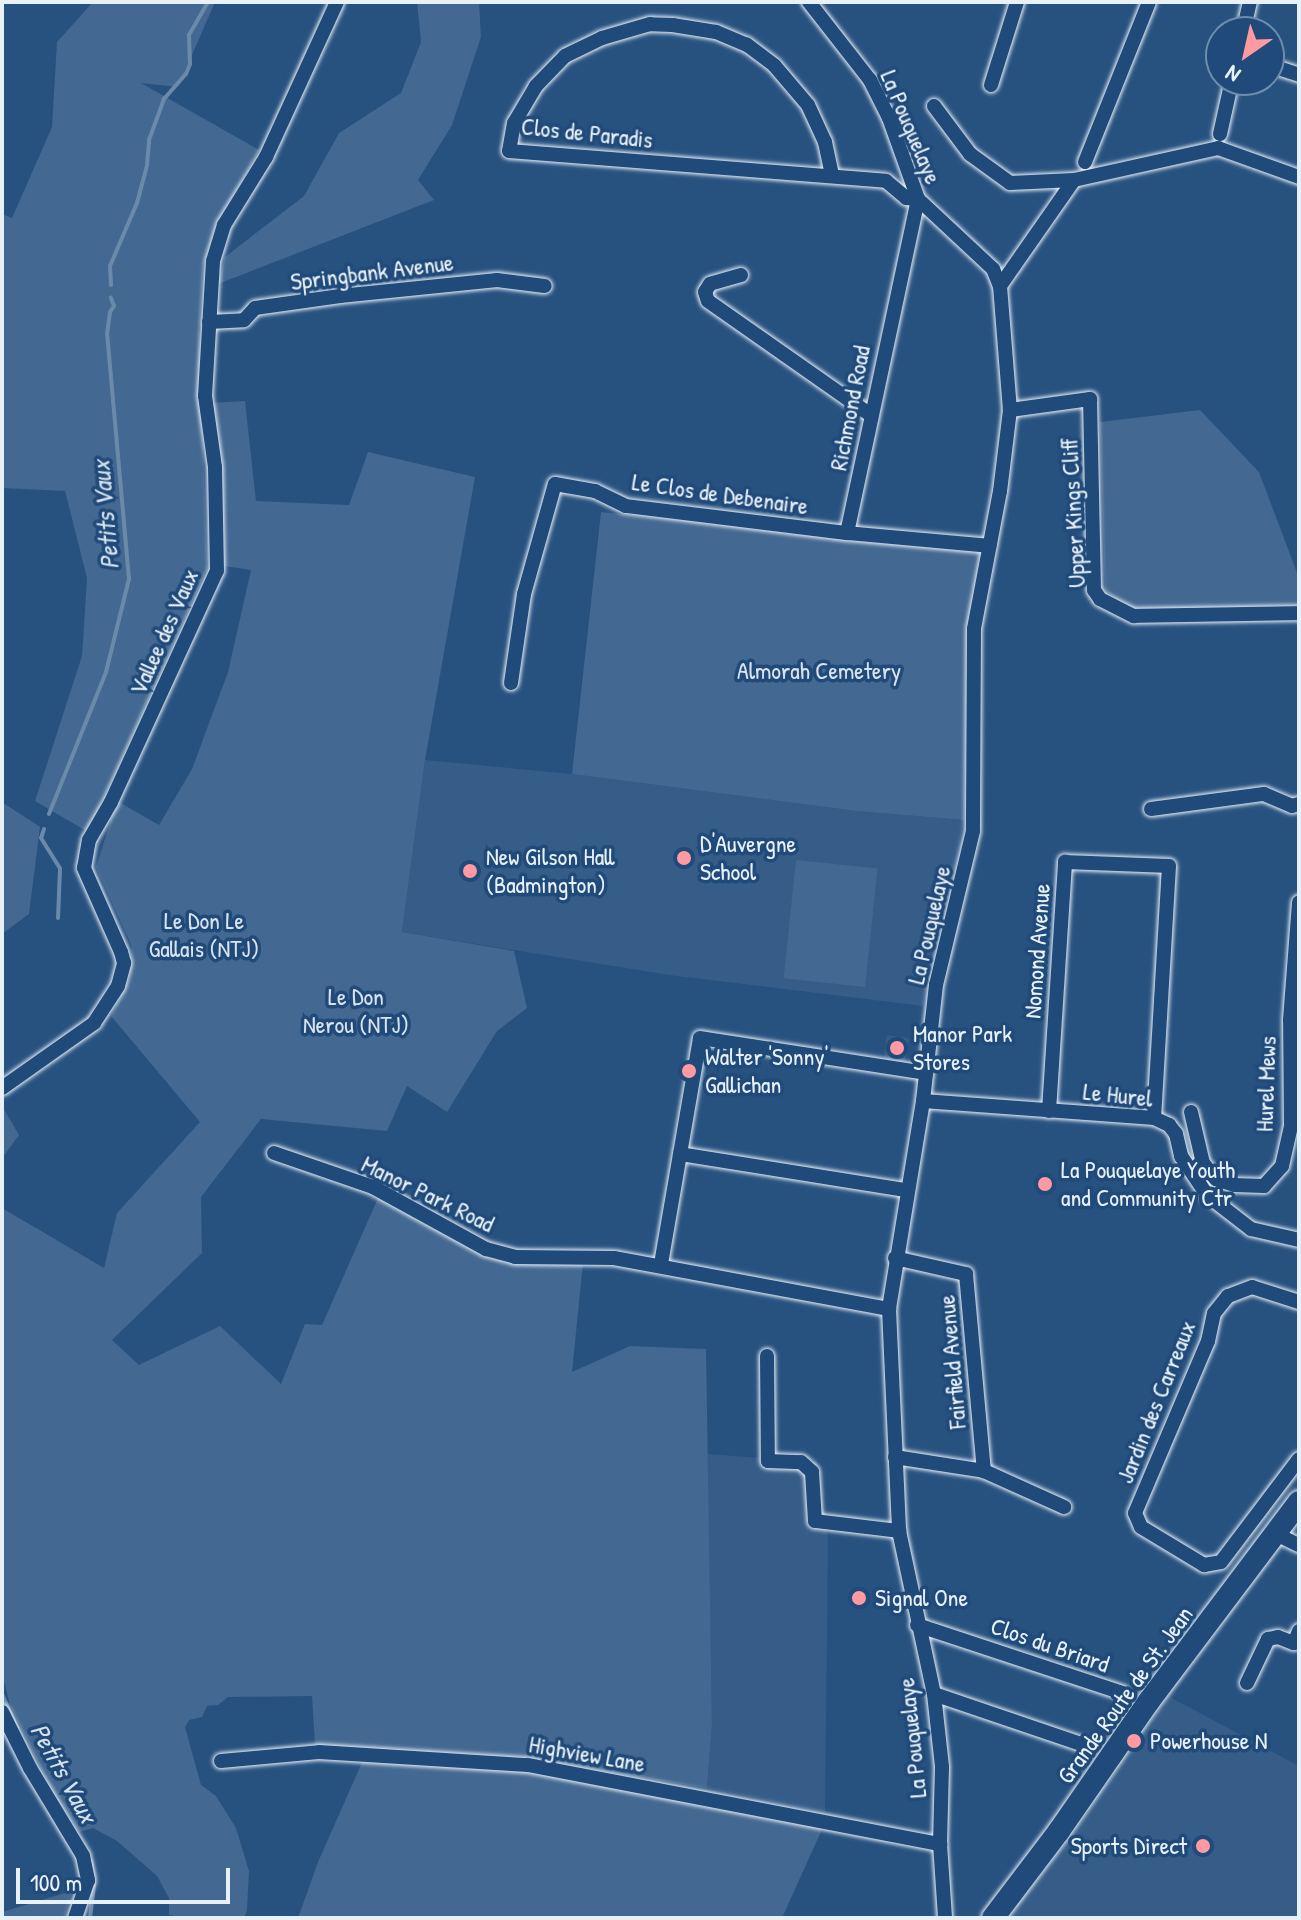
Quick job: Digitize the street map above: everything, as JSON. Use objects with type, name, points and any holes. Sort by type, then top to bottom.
[{"type":"main road","name":"Grande Route de St. Jean","points":[[993,1918],[1059,1831],[1149,1701],[1299,1502]]},
{"type":"street","name":"Vallee des Vaux","points":[[2,1088],[94,1023],[118,986],[124,963],[121,952],[84,868],[89,840],[111,802],[217,571],[215,467],[205,396],[213,261],[224,225],[266,157],[337,2]]},
{"type":"street","name":"La Pouquelaye","points":[[809,2],[870,80],[889,118],[918,199],[993,269],[1000,286],[1010,410],[974,629],[973,831],[936,985],[923,1101],[905,1190],[889,1309],[899,1531],[934,1694],[942,1767],[940,1844],[945,1918]]},
{"type":"street","points":[[991,85],[1017,2]]},
{"type":"street","points":[[1085,162],[1149,2]]},
{"type":"street","name":"Clos de Paradis","points":[[832,175],[825,142],[808,105],[774,65],[747,45],[716,32],[673,25],[650,24],[602,38],[565,56],[536,86],[514,123],[509,151],[886,181],[906,198],[918,199]]},
{"type":"street","points":[[1220,134],[1228,96]]},
{"type":"street","points":[[934,106],[970,154],[1023,194]]},
{"type":"street","points":[[1010,183],[1074,180],[1218,148],[1299,177]]},
{"type":"street","points":[[1000,286],[1074,180]]},
{"type":"street","name":"Richmond Road","points":[[847,533],[918,199]]},
{"type":"street","points":[[741,275],[710,284],[705,292],[708,301],[871,415]]},
{"type":"street","name":"Springbank Avenue","points":[[209,322],[244,320],[255,308],[340,296],[497,280],[545,286]]},
{"type":"street","name":"Upper Kings Cliff","points":[[1010,410],[1090,399],[1094,590],[1100,599],[1134,616],[1299,613]]},
{"type":"street","name":"Le Clos de Debenaire","points":[[511,683],[524,594],[555,484],[595,491],[626,506],[847,533]]},
{"type":"street","points":[[847,533],[989,546]]},
{"type":"street","points":[[1151,809],[1264,794],[1292,806],[1299,804]]},
{"type":"street","name":"Nomond Avenue","points":[[1049,1111],[1065,862],[1169,866],[1154,1118]]},
{"type":"street","name":"Hurel Mews","points":[[1191,1112],[1203,1163],[1216,1179],[1234,1185],[1264,1186],[1282,1166],[1291,1126],[1290,1020],[1299,902]]},
{"type":"street","points":[[661,1264],[700,1038],[926,1073]]},
{"type":"street","name":"Le Hurel","points":[[923,1101],[1154,1118],[1169,1125],[1176,1134],[1181,1156],[1207,1195],[1251,1229],[1299,1240]]},
{"type":"street","name":"Manor Park Road","points":[[274,1153],[373,1187],[486,1249],[515,1257],[614,1258],[661,1264],[889,1309]]},
{"type":"street","points":[[680,1154],[905,1190]]},
{"type":"street","name":"Fairfield Avenue","points":[[895,1258],[966,1274],[984,1471]]},
{"type":"street","name":"Jardin des Carreaux","points":[[1299,1302],[1252,1287],[1228,1296],[1214,1313],[1208,1341],[1135,1513],[1141,1527],[1204,1565],[1221,1562],[1299,1459]]},
{"type":"street","points":[[767,1356],[768,1461],[801,1462],[812,1472],[815,1521],[899,1531]]},
{"type":"street","name":"Fairfield Avenue","points":[[895,1457],[984,1471],[1064,1507]]},
{"type":"street","points":[[1276,1534],[1299,1545]]},
{"type":"street","name":"Clos du Briard","points":[[917,1625],[1123,1693]]},
{"type":"street","points":[[1247,1683],[1268,1639],[1278,1637],[1294,1643],[1299,1631]]},
{"type":"street","points":[[934,1694],[1084,1745]]},
{"type":"street","points":[[2,1712],[30,1768],[83,1856],[88,1880],[75,1918]]},
{"type":"street","name":"Highview Lane","points":[[221,1761],[319,1752],[528,1765],[940,1844]]},
{"type":"shaded area","name":"D'Auvergne School","points":[[425,760],[572,774],[856,811],[964,820],[948,897],[932,941],[923,1006],[669,975],[402,932]]},
{"type":"shaded area","points":[[887,1035],[909,1038],[905,1066],[883,1063]]},
{"type":"shaded area","points":[[707,1454],[817,1462],[828,1539],[825,1812],[707,1788],[712,1725]]},
{"type":"shaded area","points":[[1168,1696],[1299,1766],[1299,1918],[1007,1918],[1070,1838]]},
{"type":"green space","points":[[93,2],[215,2],[178,87],[141,83],[259,150],[217,225],[203,266],[199,329],[207,569],[88,832],[35,801],[82,656],[87,578],[65,491],[2,488],[2,214],[12,218],[52,127],[57,42]]},
{"type":"green space","points":[[417,2],[479,2],[481,37],[452,125],[418,180],[434,200],[218,284],[225,257],[304,196],[339,133],[401,93],[421,42]]},
{"type":"green space","points":[[245,401],[256,501],[349,505],[368,452],[475,477],[425,760],[402,932],[514,951],[527,1008],[497,1031],[447,1112],[407,1086],[387,1131],[261,1119],[201,1197],[202,1253],[112,1340],[139,1365],[220,1326],[281,1384],[305,1324],[322,1325],[379,1196],[480,1252],[583,1263],[572,1372],[630,1346],[706,1349],[712,1725],[707,1788],[524,1759],[315,1745],[312,1696],[228,1697],[218,1705],[207,1706],[202,1717],[189,1720],[185,1727],[201,1785],[216,1796],[236,1828],[249,1871],[247,1910],[244,1918],[183,1918],[169,1915],[169,1898],[157,1876],[117,1841],[93,1828],[79,1832],[51,1789],[10,1705],[2,1673],[2,1208],[104,1268],[117,1213],[200,1122],[111,1016],[129,979],[132,946],[96,867],[117,801],[159,825],[192,769],[228,672],[251,570],[224,566],[223,502],[210,403]]},
{"type":"green space","points":[[1200,410],[1259,472],[1299,578],[1299,605],[1139,610],[1122,603],[1105,590],[1100,422]]},
{"type":"green space","name":"Almorah Cemetery","points":[[601,512],[976,550],[980,555],[967,633],[964,820],[856,811],[572,774]]},
{"type":"green space","points":[[2,802],[40,827],[29,914],[2,934]]},
{"type":"green space","points":[[796,860],[878,869],[865,987],[784,978]]},
{"type":"green space","points":[[2,1106],[19,1135],[2,1158]]},
{"type":"green space","points":[[364,1758],[520,1769],[824,1825],[782,1918],[298,1918],[318,1862]]},
{"type":"green space","points":[[72,1891],[64,1918],[2,1918],[2,1912]]},
{"type":"waterway","name":"Petits Vaux","points":[[111,285],[110,266],[137,203],[147,165],[149,140],[164,99],[186,74],[190,64],[189,35],[208,2]]},
{"type":"waterway","name":"Petits Vaux","points":[[49,814],[106,672],[129,579],[107,334],[110,312],[114,306],[111,298]]},
{"type":"waterway","name":"Petits Vaux","points":[[44,829],[41,838],[60,869],[58,918]]},
{"type":"waterway","name":"Petits Vaux","points":[[2,1694],[17,1728]]},
{"type":"waterway","name":"Petits Vaux","points":[[90,1918],[94,1884],[91,1861]]},
{"type":"place","name":"D'Auvergne School","points":[[684,858]]},
{"type":"place","name":"New Gilson Hall (Badmington)","points":[[470,871]]},
{"type":"place","name":"Manor Park Stores","points":[[897,1048]]},
{"type":"place","name":"Walter 'Sonny' Gallichan","points":[[689,1071]]},
{"type":"place","name":"La Pouquelaye Youth and Community Ctr","points":[[1045,1184]]},
{"type":"place","name":"Signal One","points":[[859,1598]]},
{"type":"place","name":"Powerhouse N","points":[[1134,1741]]},
{"type":"place","name":"Sports Direct","points":[[1203,1846]]},
{"type":"park label","name":"Le Don Le Gallais (NTJ)","points":[[204,935]]},
{"type":"park label","name":"Le Don Nerou (NTJ)","points":[[356,1011]]}]
